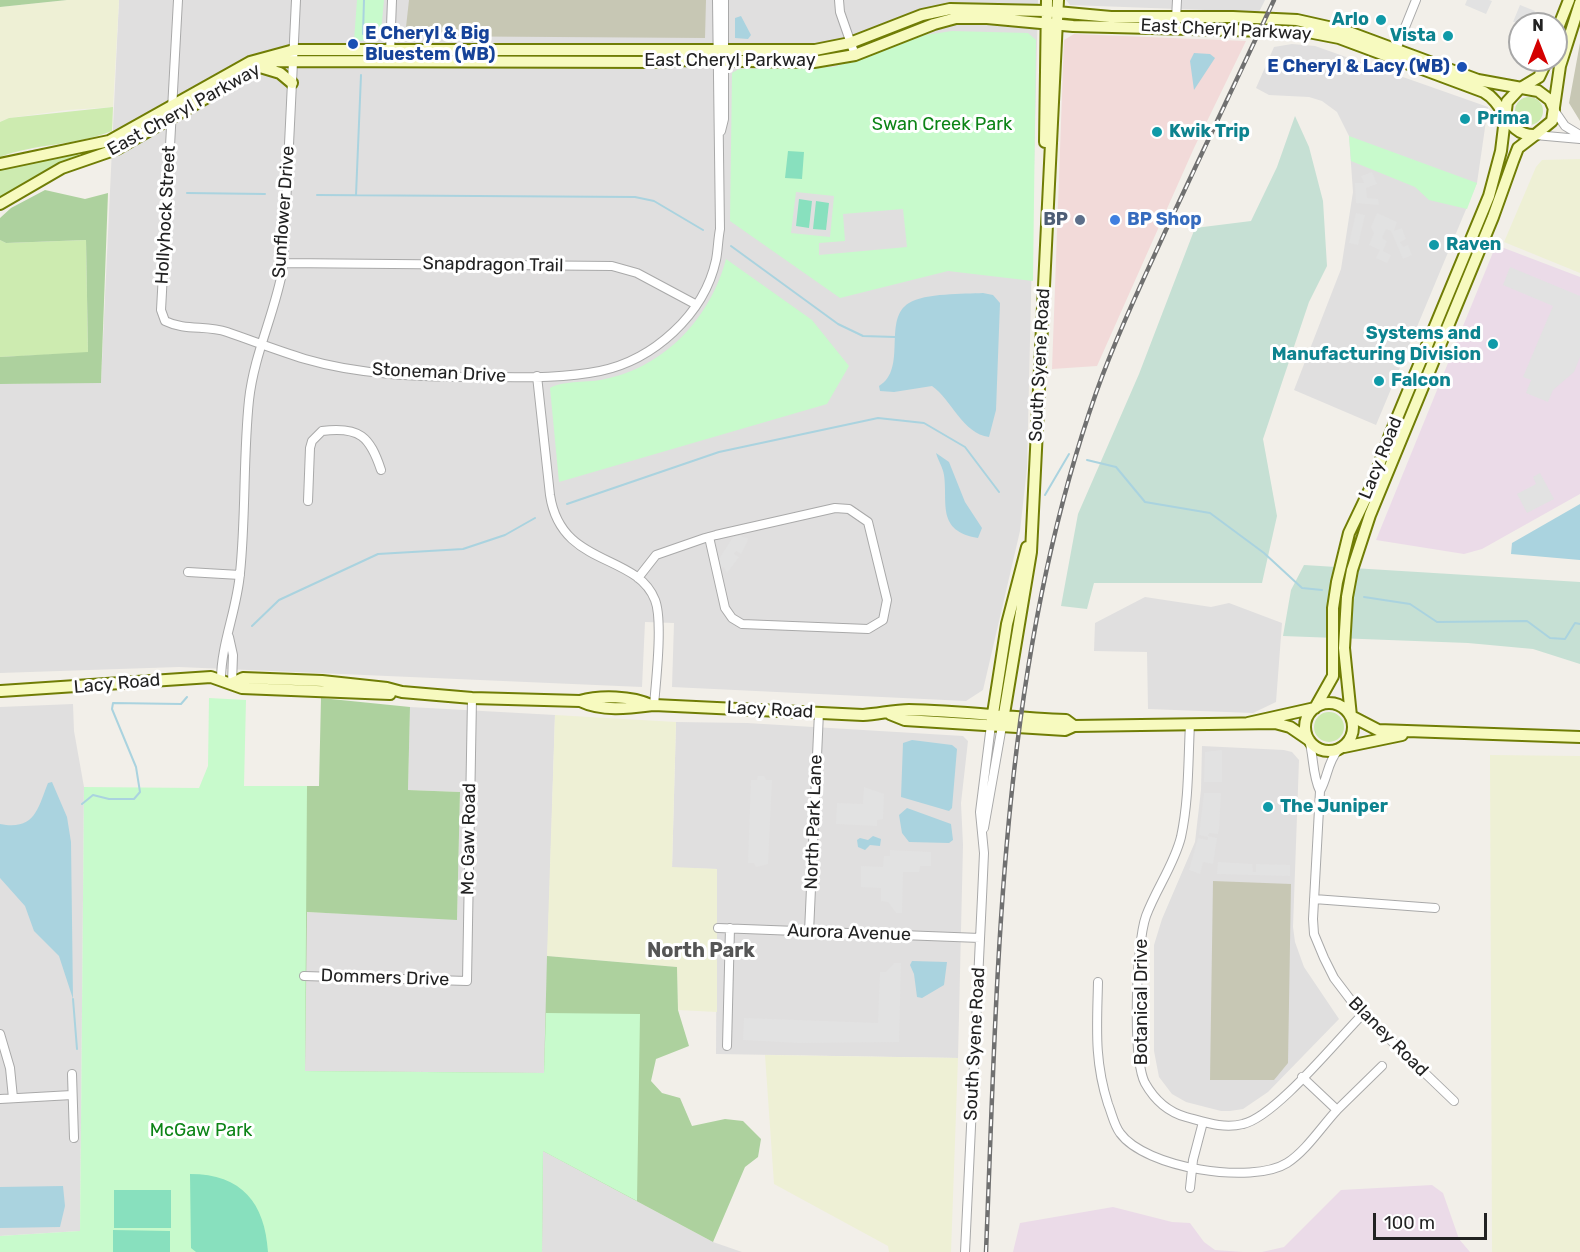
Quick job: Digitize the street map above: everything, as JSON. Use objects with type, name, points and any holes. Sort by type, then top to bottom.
[{"type":"street","name":"Hollyhock Street","points":[[165,321],[160,310],[178,0]]},
{"type":"street","name":"Sunflower Drive","points":[[227,682],[233,655],[229,636],[240,575],[249,400],[262,343],[278,293],[283,263],[297,0]]},
{"type":"street","points":[[390,55],[392,0]]},
{"type":"street","points":[[717,0],[720,56]]},
{"type":"street","points":[[720,56],[724,0]]},
{"type":"street","points":[[839,0],[840,12],[855,55]]},
{"type":"street","name":"South Syene Road","points":[[965,1252],[983,835],[1007,624],[1030,538],[1048,190],[1045,128],[1050,13],[1058,0]]},
{"type":"street","points":[[1175,22],[1177,0]]},
{"type":"street","points":[[1394,54],[1416,0]]},
{"type":"street","points":[[1536,135],[1549,126],[1554,109],[1560,66],[1580,3]]},
{"type":"street","name":"East Cheryl Parkway","points":[[720,56],[815,50],[850,43],[922,15],[950,9],[1175,22],[1313,22],[1346,31],[1484,92],[1496,100],[1504,113]]},
{"type":"street","name":"East Cheryl Parkway","points":[[0,164],[109,141],[250,62],[294,55],[720,56],[814,62],[855,55],[925,27],[956,18],[1050,13]]},
{"type":"street","name":"East Cheryl Parkway","points":[[1394,54],[1478,80],[1519,89]]},
{"type":"street","name":"East Cheryl Parkway","points":[[0,204],[41,178],[117,149],[260,67],[294,55]]},
{"type":"street","name":"Stoneman Drive","points":[[165,321],[177,327],[220,330],[305,359],[373,371],[445,377],[537,376],[600,371],[635,359],[659,345],[678,328],[708,284],[716,261],[720,229],[720,56]]},
{"type":"street","points":[[260,67],[280,73],[292,83]]},
{"type":"street","points":[[1541,72],[1539,77],[1509,97],[1504,113],[1513,129],[1524,134],[1580,137]]},
{"type":"street","points":[[1519,89],[1530,88],[1544,94],[1565,126],[1580,137]]},
{"type":"street","name":"Lacy Road","points":[[1248,723],[1316,708],[1333,676],[1334,608],[1337,582],[1349,532],[1371,487],[1390,435],[1486,206],[1501,151],[1504,113]]},
{"type":"street","name":"Lacy Road","points":[[1351,716],[1344,648],[1347,597],[1355,561],[1371,515],[1493,217],[1518,148],[1536,135]]},
{"type":"street","name":"Snapdragon Trail","points":[[283,263],[612,266],[637,273],[695,304]]},
{"type":"street","points":[[537,376],[550,495],[558,524],[582,547],[638,578],[652,595],[657,611],[652,705]]},
{"type":"street","points":[[308,501],[310,448],[312,441],[322,432],[362,435],[373,445],[381,470]]},
{"type":"street","points":[[638,578],[656,555],[709,537],[835,508],[849,509],[868,522],[887,600],[883,620],[868,629],[742,624],[732,618],[725,608],[709,537]]},
{"type":"street","points":[[188,572],[240,575]]},
{"type":"street","name":"Lacy Road","points":[[0,691],[211,677],[242,688],[387,694],[402,692],[472,698],[580,701],[592,697],[641,700],[652,705],[819,712],[889,714],[905,710],[997,721],[1066,720],[1074,726],[1275,723],[1290,727],[1309,740]]},
{"type":"street","name":"Mc Gaw Road","points":[[467,981],[472,698]]},
{"type":"street","points":[[1411,733],[1340,749],[1323,750],[1309,740],[1306,723],[1316,708],[1332,703],[1345,709],[1369,728],[1411,733],[1580,737]]},
{"type":"street","name":"North Park Lane","points":[[809,932],[819,712]]},
{"type":"street","points":[[1340,749],[1352,736],[1351,716]]},
{"type":"street","name":"Botanical Drive","points":[[1190,724],[1187,794],[1180,840],[1142,930],[1138,971],[1138,1054],[1145,1082],[1160,1102],[1170,1110],[1203,1122],[1233,1126],[1257,1119],[1272,1108],[1363,1014]]},
{"type":"street","name":"Blaney Road","points":[[1309,740],[1313,752],[1316,783],[1320,791]]},
{"type":"street","name":"Blaney Road","points":[[1340,749],[1327,767],[1320,791],[1314,934],[1334,978],[1363,1014],[1454,1101]]},
{"type":"street","points":[[1314,899],[1435,908]]},
{"type":"street","name":"Aurora Avenue","points":[[718,928],[980,938]]},
{"type":"street","points":[[726,1046],[730,928]]},
{"type":"street","name":"Dommers Drive","points":[[304,976],[467,981]]},
{"type":"street","points":[[1098,982],[1098,1068],[1115,1125],[1127,1141],[1178,1166],[1229,1173],[1278,1167],[1289,1162],[1382,1065]]},
{"type":"street","points":[[0,1034],[10,1068],[13,1098]]},
{"type":"street","points":[[72,1074],[74,1138]]},
{"type":"street","points":[[1302,1077],[1337,1110]]},
{"type":"street","points":[[0,1099],[72,1095]]},
{"type":"street","points":[[1190,1188],[1191,1168],[1203,1122]]},
{"type":"shaded area","points":[[67,0],[119,0],[113,107],[68,110],[9,118],[0,122],[0,7]]},
{"type":"shaded area","points":[[119,0],[1038,0],[1027,468],[1020,531],[983,690],[966,701],[672,687],[674,623],[645,622],[642,687],[179,667],[0,673],[0,384],[101,382]]},
{"type":"shaded area","points":[[409,0],[706,0],[705,38],[405,36]]},
{"type":"shaded area","points":[[1066,0],[1265,0],[1259,12],[1070,5]]},
{"type":"shaded area","points":[[1467,0],[1492,1],[1486,14],[1465,5]]},
{"type":"shaded area","points":[[1520,5],[1535,11],[1535,12],[1517,12]]},
{"type":"shaded area","points":[[1074,34],[1246,41],[1194,148],[1097,366],[1052,369],[1064,40]]},
{"type":"shaded area","points":[[1580,43],[1580,121],[1569,103]]},
{"type":"shaded area","points":[[1292,44],[1315,46],[1488,107],[1477,183],[1376,425],[1294,390],[1341,269],[1353,192],[1349,136],[1337,112],[1322,101],[1309,97],[1269,95],[1256,88],[1274,47]]},
{"type":"shaded area","points":[[1295,116],[1309,147],[1323,201],[1327,266],[1309,302],[1263,439],[1277,516],[1262,583],[1094,583],[1087,609],[1061,606],[1078,514],[1139,374],[1195,228],[1251,221],[1277,167]]},
{"type":"shaded area","points":[[1580,159],[1580,273],[1504,242],[1536,167],[1542,160]]},
{"type":"shaded area","points":[[1372,172],[1377,184],[1366,188],[1367,198],[1378,199],[1379,205],[1356,203],[1355,183],[1364,183],[1361,176]]},
{"type":"shaded area","points":[[1356,213],[1365,215],[1358,245],[1349,243]]},
{"type":"shaded area","points":[[1377,213],[1397,222],[1394,231],[1402,228],[1406,239],[1400,242],[1403,247],[1408,245],[1412,255],[1403,259],[1391,231],[1386,229],[1382,238],[1387,241],[1383,251],[1391,255],[1387,263],[1376,258],[1380,250],[1369,245],[1374,233],[1371,227]]},
{"type":"shaded area","points":[[1496,245],[1580,277],[1580,494],[1482,549],[1464,554],[1376,540]]},
{"type":"shaded area","points":[[1510,267],[1580,296],[1580,357],[1574,372],[1553,390],[1548,402],[1526,393],[1531,380],[1523,377],[1553,306],[1503,285]]},
{"type":"shaded area","points":[[1540,473],[1554,499],[1527,513],[1517,494],[1536,484],[1533,477]]},
{"type":"shaded area","points":[[741,535],[748,538],[747,542],[741,554],[736,551],[734,554],[739,557],[727,573],[724,567],[721,568],[719,559],[733,537]]},
{"type":"shaded area","points":[[1304,565],[1580,582],[1580,664],[1533,649],[1468,643],[1283,636],[1291,590]]},
{"type":"shaded area","points":[[1145,597],[1211,607],[1229,603],[1282,623],[1276,702],[1253,713],[1148,709],[1147,652],[1094,651],[1095,623]]},
{"type":"shaded area","points":[[73,704],[74,731],[84,787],[80,1231],[0,1236],[0,707]]},
{"type":"shaded area","points":[[410,707],[555,715],[544,1073],[305,1071],[306,912],[457,919],[460,792],[408,790]]},
{"type":"shaded area","points":[[555,715],[676,722],[672,867],[717,869],[717,1012],[678,1010],[677,967],[547,956]]},
{"type":"shaded area","points":[[676,722],[747,723],[963,736],[968,741],[961,803],[963,845],[958,1058],[716,1054],[717,869],[672,868]]},
{"type":"shaded area","points":[[1202,746],[1284,750],[1292,752],[1299,760],[1293,927],[1295,942],[1304,967],[1339,1019],[1268,1092],[1243,1109],[1230,1111],[1221,1111],[1186,1102],[1172,1094],[1159,1077],[1154,1051],[1154,945],[1162,919],[1195,842],[1201,790]]},
{"type":"shaded area","points":[[1222,750],[1222,782],[1204,782],[1205,752]]},
{"type":"shaded area","points":[[1490,755],[1580,756],[1580,1252],[1492,1252]]},
{"type":"shaded area","points":[[758,776],[772,780],[768,864],[756,867],[754,863],[748,863],[751,780],[757,780]]},
{"type":"shaded area","points":[[864,787],[884,794],[883,819],[877,820],[877,826],[836,824],[837,803],[863,804]]},
{"type":"shaded area","points":[[1204,793],[1221,793],[1218,834],[1209,833],[1208,836],[1217,838],[1213,864],[1203,862],[1200,874],[1189,870],[1198,838],[1208,840],[1208,837],[1199,835]]},
{"type":"shaded area","points":[[890,850],[931,852],[931,866],[920,866],[919,872],[903,872],[902,913],[896,913],[888,902],[881,901],[881,888],[861,887],[861,866],[883,867],[884,856],[890,856]]},
{"type":"shaded area","points":[[1218,862],[1252,864],[1253,872],[1256,872],[1256,864],[1290,865],[1290,876],[1217,874]]},
{"type":"shaded area","points":[[1213,881],[1291,884],[1288,1063],[1274,1080],[1210,1080]]},
{"type":"shaded area","points":[[894,963],[901,963],[899,1042],[799,1043],[743,1040],[744,1018],[878,1023],[880,972],[886,972]]},
{"type":"shaded area","points":[[765,1055],[958,1058],[951,1252],[889,1252],[888,1246],[774,1184]]},
{"type":"shaded area","points":[[543,1151],[713,1242],[742,1252],[542,1252]]},
{"type":"shaded area","points":[[1432,1185],[1443,1193],[1459,1239],[1470,1252],[1262,1252],[1284,1247],[1341,1190]]},
{"type":"shaded area","points":[[1113,1207],[1172,1222],[1190,1223],[1204,1242],[1215,1250],[1243,1252],[1013,1252],[1020,1223]]},
{"type":"green space","points":[[0,0],[67,0],[0,7]]},
{"type":"green space","points":[[357,0],[384,0],[381,32],[373,40],[354,41]]},
{"type":"green space","name":"Swan Creek Park","points":[[952,31],[1028,33],[1036,40],[1033,281],[948,271],[840,298],[730,221],[732,73],[739,69],[834,67],[925,35]],"holes":[[[796,192],[834,196],[830,237],[791,233]],[[903,209],[907,247],[819,255],[819,243],[845,241],[843,214]]]},
{"type":"green space","points":[[1529,97],[1539,101],[1543,111],[1539,121],[1529,125],[1519,121],[1515,111],[1519,101]]},
{"type":"green space","points":[[113,107],[112,131],[0,157],[0,122],[9,118]]},
{"type":"green space","points":[[1349,136],[1477,183],[1467,209],[1429,200],[1415,187],[1351,161]]},
{"type":"green space","points":[[788,151],[804,152],[802,179],[785,178]]},
{"type":"green space","points":[[78,153],[79,157],[31,178],[0,198],[0,169]]},
{"type":"green space","points":[[45,190],[85,199],[108,193],[101,383],[0,384],[0,357],[88,352],[86,240],[6,243],[0,240],[0,218],[11,208]]},
{"type":"green space","points":[[799,199],[812,201],[809,228],[796,226]]},
{"type":"green space","points":[[816,201],[829,203],[826,230],[813,229]]},
{"type":"green space","points":[[0,240],[6,243],[86,240],[88,353],[0,357]]},
{"type":"green space","points":[[726,259],[812,320],[849,366],[827,404],[559,482],[550,388],[627,373],[666,351],[697,319],[709,301]]},
{"type":"green space","name":"McGaw Park","points":[[209,698],[246,700],[244,786],[307,786],[305,1071],[544,1073],[546,1013],[640,1014],[637,1201],[543,1151],[542,1252],[0,1252],[0,1236],[80,1231],[84,787],[199,788],[208,766]]},
{"type":"green space","name":"McGaw Park","points":[[321,698],[410,707],[408,790],[460,792],[457,920],[307,912],[305,1071],[544,1073],[547,956],[677,967],[678,1010],[689,1046],[656,1059],[651,1081],[662,1093],[680,1098],[692,1126],[725,1119],[743,1121],[761,1139],[758,1157],[745,1167],[713,1242],[543,1151],[542,1252],[283,1252],[84,787],[274,850],[282,786],[319,786]]},
{"type":"green space","points":[[1329,712],[1340,716],[1344,727],[1340,738],[1329,742],[1318,738],[1314,727],[1318,716]]},
{"type":"green space","points":[[190,1174],[224,1179],[247,1195],[256,1206],[262,1219],[268,1252],[196,1252],[191,1248]]},
{"type":"green space","points":[[114,1190],[171,1190],[171,1228],[114,1228]]},
{"type":"green space","points":[[113,1230],[170,1231],[170,1252],[113,1252]]},
{"type":"water","points":[[741,16],[751,35],[748,39],[735,38],[735,18]]},
{"type":"water","points":[[1194,53],[1210,54],[1215,58],[1194,90],[1190,61]]},
{"type":"water","points":[[983,293],[993,295],[1000,303],[996,410],[989,437],[972,430],[932,386],[894,392],[880,391],[879,386],[888,378],[892,368],[895,332],[901,310],[909,303],[925,297]]},
{"type":"water","points":[[936,453],[949,462],[965,502],[982,528],[978,538],[956,529],[950,522],[945,505],[943,470]]},
{"type":"water","points":[[1580,504],[1580,560],[1511,554],[1512,543]]},
{"type":"water","points":[[912,740],[952,745],[957,749],[952,808],[949,811],[901,797],[903,743]]},
{"type":"water","points":[[52,782],[67,817],[71,842],[73,999],[59,956],[34,931],[25,906],[0,878],[0,824],[12,825],[28,821],[38,809],[48,783]]},
{"type":"water","points":[[907,808],[951,824],[953,840],[949,843],[909,842],[902,833],[899,815]]},
{"type":"water","points":[[873,836],[881,839],[880,846],[870,845],[865,850],[858,847],[857,840],[860,838],[868,840]]},
{"type":"water","points":[[912,961],[947,962],[944,985],[922,998],[917,997],[914,974],[910,965]]},
{"type":"water","points":[[63,1186],[65,1206],[60,1227],[0,1228],[0,1187]]},
{"type":"waterway","points":[[363,34],[364,0]]},
{"type":"waterway","points":[[356,195],[361,75]]},
{"type":"waterway","points":[[187,193],[265,194]]},
{"type":"waterway","points":[[317,195],[635,197],[654,201],[703,230]]},
{"type":"waterway","points":[[731,246],[838,324],[863,336],[895,337]]},
{"type":"waterway","points":[[567,504],[719,452],[878,418],[924,423],[965,447],[999,492]]},
{"type":"waterway","points":[[1045,495],[1069,454]]},
{"type":"waterway","points":[[1087,460],[1116,467],[1145,502],[1210,513],[1264,553],[1302,588],[1322,590]]},
{"type":"waterway","points":[[252,626],[279,600],[378,554],[463,549],[505,535],[535,518]]},
{"type":"waterway","points":[[1364,597],[1410,604],[1437,622],[1527,621],[1550,638],[1565,639],[1575,623],[1580,624]]},
{"type":"waterway","points":[[82,804],[93,795],[109,799],[134,799],[140,792],[136,767],[112,709],[113,703],[181,704],[187,697]]},
{"type":"waterway","points":[[73,999],[77,1049]]},
{"type":"railway","points":[[986,1252],[995,1035],[1009,818],[1022,710],[1040,603],[1064,497],[1096,393],[1122,327],[1274,0]]},
{"type":"place","name":"Arlo","points":[[1381,20]]},
{"type":"place","name":"Vista","points":[[1448,36]]},
{"type":"place","name":"E Cheryl & Big Bluestem (WB)","points":[[353,44]]},
{"type":"place","name":"E Cheryl & Lacy (WB)","points":[[1462,67]]},
{"type":"place","name":"Prima","points":[[1465,119]]},
{"type":"place","name":"Kwik Trip","points":[[1157,132]]},
{"type":"place","name":"BP","points":[[1080,220]]},
{"type":"place","name":"BP Shop","points":[[1115,220]]},
{"type":"place","name":"Raven","points":[[1434,245]]},
{"type":"place","name":"Systems and Manufacturing Division","points":[[1493,344]]},
{"type":"place","name":"Falcon","points":[[1379,381]]},
{"type":"place","name":"The Juniper","points":[[1268,807]]},
{"type":"district","name":"North Park","points":[[701,951]]}]
